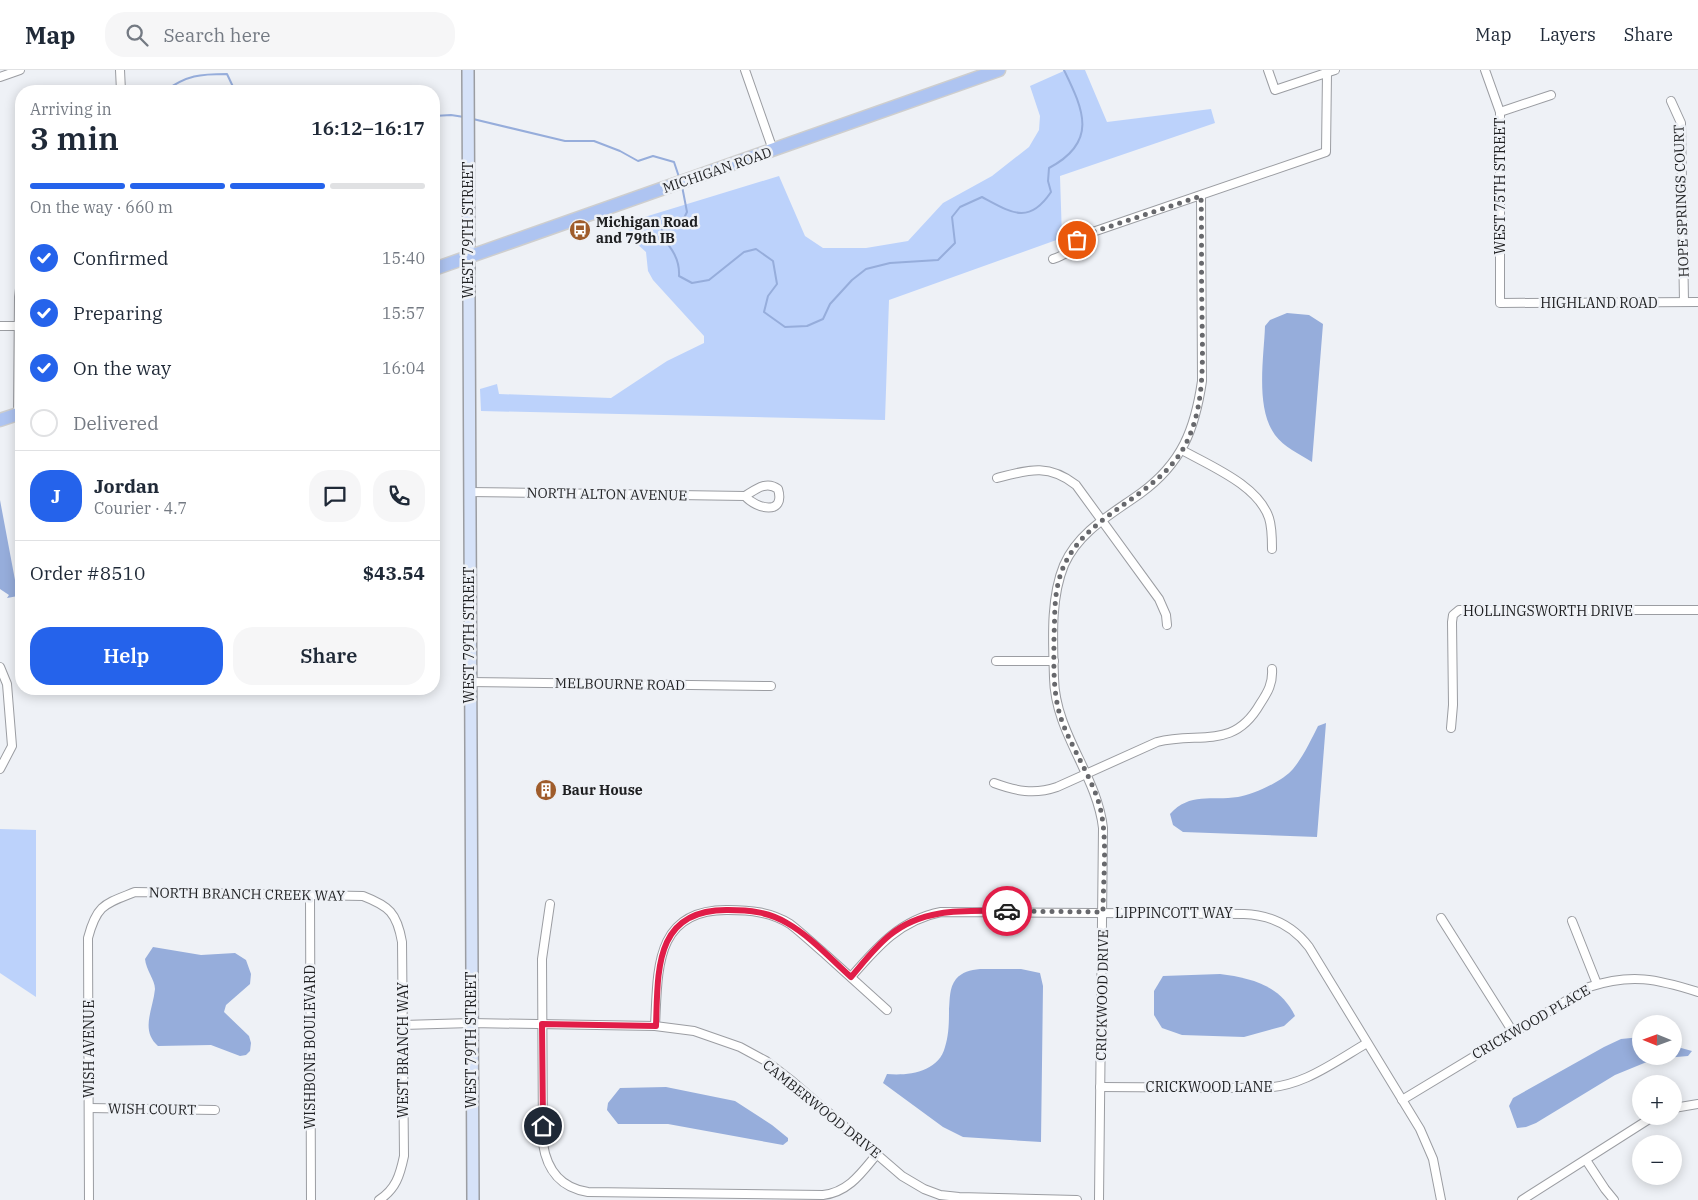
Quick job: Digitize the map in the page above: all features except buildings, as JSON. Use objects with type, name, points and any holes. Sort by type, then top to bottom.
[{"type":"main road","name":"WEST 79TH STREET","points":[[468,70],[469,682],[473,1200]]},
{"type":"main road","name":"MICHIGAN ROAD","points":[[440,267],[999,70]]},
{"type":"main road","points":[[0,420],[15,415]]},
{"type":"street","points":[[0,77],[20,70]]},
{"type":"street","points":[[120,70],[121,85]]},
{"type":"street","points":[[745,70],[772,150]]},
{"type":"street","points":[[1053,259],[1068,253],[1077,240],[1084,235],[1326,152],[1331,71],[1275,90],[1268,70]]},
{"type":"street","name":"WEST 75TH STREET","points":[[1486,70],[1500,112],[1500,303]]},
{"type":"street","points":[[1500,112],[1551,95]]},
{"type":"street","name":"HOPE SPRINGS COURT","points":[[1671,101],[1681,123],[1684,302]]},
{"type":"street","name":"CRICKWOOD DRIVE","points":[[1099,1200],[1103,822],[1096,796],[1063,725],[1058,708],[1054,689],[1055,601],[1058,582],[1071,552],[1086,534],[1150,486],[1172,463],[1182,450],[1196,416],[1202,381],[1201,196]]},
{"type":"street","name":"HIGHLAND ROAD","points":[[1500,303],[1698,302]]},
{"type":"street","points":[[0,326],[15,326]]},
{"type":"street","points":[[1182,450],[1244,486],[1259,499],[1270,520],[1272,549]]},
{"type":"street","points":[[997,478],[1028,470],[1043,470],[1055,472],[1076,485],[1159,599],[1164,609],[1167,625]]},
{"type":"street","name":"NORTH ALTON AVENUE","points":[[469,492],[745,496]]},
{"type":"street","name":"HOLLINGSWORTH DRIVE","points":[[1451,728],[1453,705],[1452,622],[1453,615],[1459,610],[1698,610]]},
{"type":"street","points":[[996,661],[1054,661]]},
{"type":"street","points":[[994,783],[1018,791],[1040,792],[1057,787],[1157,742],[1175,738],[1216,737],[1239,728],[1255,713],[1269,691],[1272,680],[1272,668]]},
{"type":"street","points":[[0,670],[7,684],[11,714],[12,746],[0,769]]},
{"type":"street","name":"MELBOURNE ROAD","points":[[469,682],[770,686]]},
{"type":"street","name":"NORTH BRANCH CREEK WAY","points":[[105,904],[135,892],[363,896],[381,902],[388,908]]},
{"type":"street","name":"WISHBONE BOULEVARD","points":[[310,895],[311,1200]]},
{"type":"street","name":"WISH AVENUE","points":[[89,1200],[88,938],[93,920],[105,904]]},
{"type":"street","points":[[550,904],[542,959],[543,1144],[547,1163],[558,1179],[572,1188],[588,1192],[823,1195],[837,1192],[851,1184],[877,1154]]},
{"type":"street","name":"WEST BRANCH WAY","points":[[379,1200],[390,1192],[400,1176],[404,1156],[402,942],[398,924],[388,908]]},
{"type":"street","points":[[656,1026],[658,975],[664,949],[680,923],[691,915],[704,911],[750,911],[779,919],[804,935],[887,1010]]},
{"type":"street","name":"LIPPINCOTT WAY","points":[[851,977],[891,934],[910,922],[932,914],[954,911],[1244,914],[1263,916],[1276,921],[1295,933],[1309,947],[1421,1131],[1431,1153],[1441,1200]]},
{"type":"street","points":[[1441,918],[1513,1032]]},
{"type":"street","points":[[1572,921],[1597,984]]},
{"type":"street","name":"CRICKWOOD PLACE","points":[[1402,1100],[1579,992],[1597,984],[1619,979],[1645,978],[1698,992]]},
{"type":"street","name":"CAMBERWOOD DRIVE","points":[[403,1025],[471,1023],[656,1026],[706,1034],[752,1053],[792,1081],[912,1182],[940,1195],[1077,1200]]},
{"type":"street","name":"CRICKWOOD LANE","points":[[1100,1087],[1280,1087],[1303,1080],[1367,1043]]},
{"type":"street","points":[[1682,1107],[1698,1104]]},
{"type":"street","name":"WISH COURT","points":[[89,1108],[215,1110]]},
{"type":"street","points":[[1522,1200],[1640,1125]]},
{"type":"street","points":[[1586,1160],[1614,1200]]},
{"type":"shaded area","points":[[1066,70],[1085,70],[1107,122],[1211,109],[1215,123],[1060,176],[1062,238],[889,300],[885,420],[481,411],[480,389],[497,384],[499,394],[611,398],[667,361],[704,343],[704,336],[653,280],[648,271],[646,252],[636,243],[625,223],[779,176],[805,236],[823,248],[866,248],[908,241],[943,203],[992,176],[1029,147],[1039,130],[1040,116],[1030,86]]},
{"type":"shaded area","points":[[1287,313],[1309,315],[1323,324],[1312,462],[1292,450],[1275,435],[1265,411],[1262,367],[1265,326],[1270,320]]},
{"type":"shaded area","points":[[0,500],[15,580],[15,597],[7,598],[9,595],[0,589]]},
{"type":"shaded area","points":[[1326,723],[1317,837],[1183,832],[1173,825],[1170,814],[1185,803],[1201,799],[1244,796],[1267,787],[1288,774],[1307,748],[1318,726]]},
{"type":"shaded area","points":[[0,829],[36,830],[36,997],[0,973]]},
{"type":"shaded area","points":[[153,947],[201,955],[235,953],[246,960],[251,974],[250,984],[226,1005],[224,1012],[249,1036],[251,1043],[250,1051],[246,1055],[240,1056],[211,1045],[158,1046],[150,1033],[149,1019],[155,989],[145,959]]},
{"type":"shaded area","points":[[980,969],[1021,969],[1040,973],[1043,986],[1041,1142],[963,1137],[943,1127],[883,1083],[887,1074],[922,1071],[930,1067],[942,1055],[949,1028],[952,986],[958,977],[964,973]]},
{"type":"shaded area","points":[[1220,974],[1253,981],[1273,990],[1289,1005],[1295,1016],[1284,1026],[1244,1037],[1182,1035],[1162,1028],[1154,1015],[1154,991],[1163,976]]},
{"type":"shaded area","points":[[1632,1038],[1632,1065],[1639,1065],[1615,1075],[1536,1123],[1517,1128],[1509,1106],[1513,1098],[1621,1039]]},
{"type":"shaded area","points":[[1682,1048],[1692,1051],[1688,1056],[1682,1057]]},
{"type":"shaded area","points":[[666,1087],[735,1101],[772,1125],[788,1138],[788,1141],[783,1145],[668,1124],[618,1124],[607,1110],[608,1103],[620,1088]]},
{"type":"waterway","points":[[682,186],[687,212],[682,222],[668,219],[663,224],[661,236],[674,254],[679,276],[692,283],[709,280],[744,252],[756,249],[773,261],[777,284],[768,296],[764,312],[785,327],[807,326],[823,319],[830,304],[852,280],[866,269],[890,263],[938,260],[955,243],[952,217],[960,207],[982,197],[1002,208],[1020,213],[1035,209],[1043,202],[1051,192],[1048,181],[1049,168],[1065,158],[1075,147],[1081,136],[1081,112],[1064,70]]},
{"type":"waterway","points":[[175,85],[187,79],[209,74],[227,74],[232,85]]},
{"type":"waterway","points":[[440,116],[464,117]]},
{"type":"waterway","points":[[473,119],[565,141],[594,141],[620,151],[638,161],[653,156],[674,162],[679,177]]},
{"type":"way so far","points":[[1007,911],[1103,912],[1104,834],[1102,815],[1096,796],[1063,725],[1054,689],[1055,601],[1058,582],[1071,552],[1086,534],[1110,514],[1150,486],[1179,455],[1194,423],[1202,381],[1201,196],[1084,235],[1077,240]]},
{"type":"place","name":"Michigan Road and 79th IB","points":[[580,230]]},
{"type":"place","name":"Baur House","points":[[546,790]]},
{"type":"route","points":[[543,1126],[542,1024],[656,1026],[658,975],[662,955],[676,928],[691,915],[714,910],[750,911],[773,916],[804,935],[851,977],[881,943],[904,925],[932,914],[954,911],[1007,911]]}]
